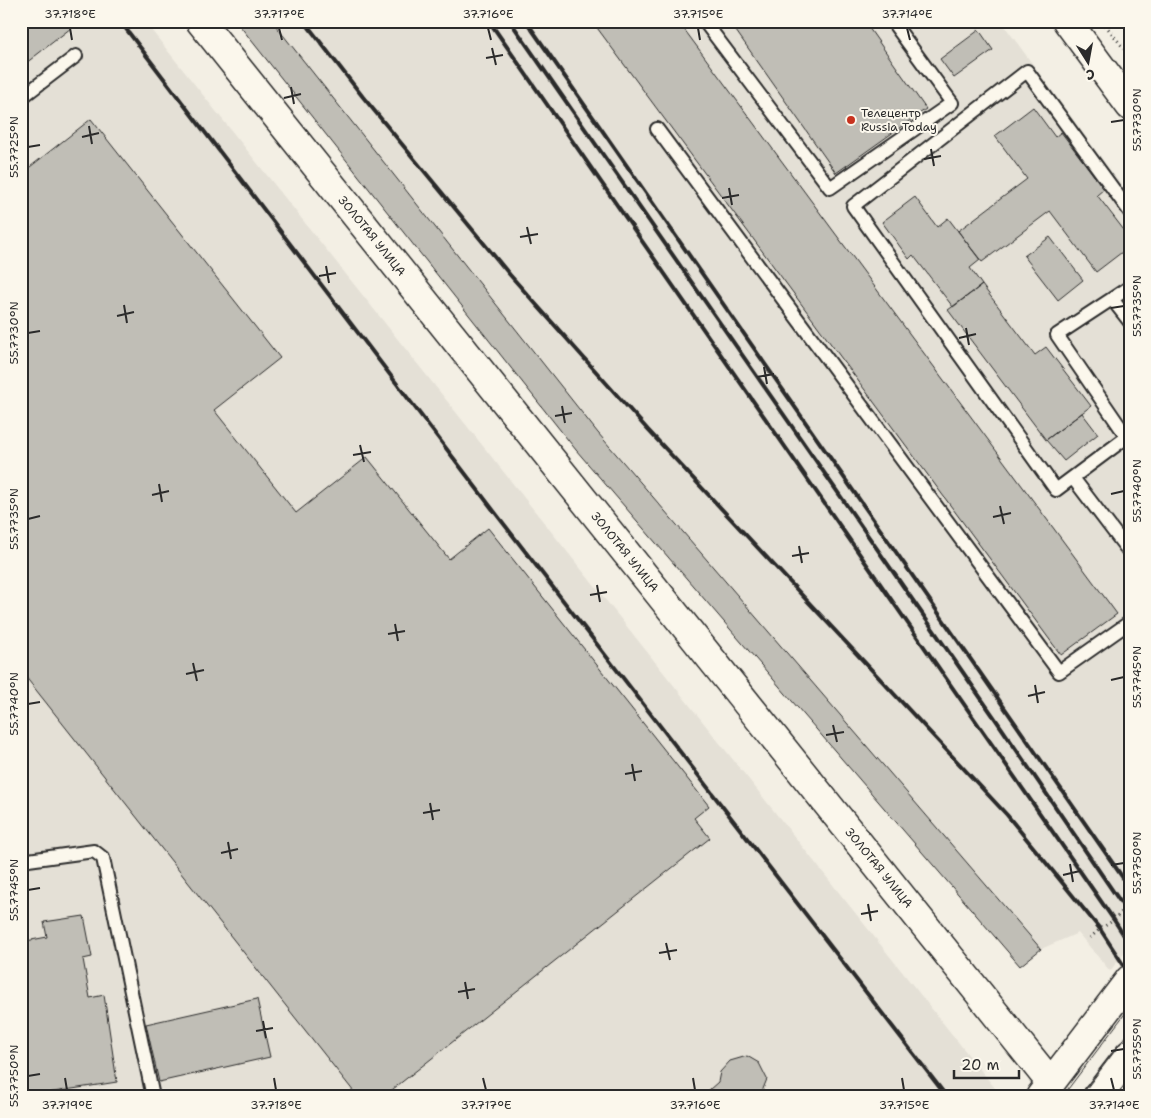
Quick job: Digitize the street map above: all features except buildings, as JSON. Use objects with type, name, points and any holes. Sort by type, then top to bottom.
[{"type":"street","name":"ЗОЛОТАЯ УЛИЦА","points":[[200,21],[1045,1090]]},
{"type":"street","points":[[1067,21],[1126,92]]},
{"type":"street","points":[[1045,1090],[1130,979]]},
{"type":"street","points":[[1100,1092],[1130,1054]]},
{"type":"lane","points":[[704,21],[830,188],[952,103],[892,21]]},
{"type":"lane","points":[[21,98],[76,56]]},
{"type":"lane","points":[[1130,212],[1027,71],[852,206],[1056,490],[1127,437],[1057,335],[1130,287]]},
{"type":"lane","points":[[657,129],[1059,672],[1130,622]]},
{"type":"lane","points":[[1112,299],[1130,322]]},
{"type":"lane","points":[[1073,478],[1130,553]]},
{"type":"lane","points":[[21,861],[94,851],[103,858],[153,1097]]},
{"type":"path","points":[[1102,21],[1130,56]]},
{"type":"path","points":[[1090,938],[1114,920],[1130,903]]},
{"type":"shaded area","points":[[21,21],[144,21],[1002,1097],[21,1097]]},
{"type":"shaded area","points":[[272,21],[1001,21],[1130,197],[1130,813],[1123,869],[1130,877],[1130,945],[1110,971],[1078,933],[1041,949],[599,433]]},
{"type":"tram line","points":[[1062,1097],[1130,1007]]},
{"type":"tram line","points":[[1080,1097],[1130,1031]]},
{"type":"railway","points":[[120,21],[497,515],[947,1097]]},
{"type":"railway","points":[[304,21],[363,97],[510,275],[648,430],[1007,815],[1100,929],[1130,975]]},
{"type":"railway","points":[[489,21],[1130,945]]},
{"type":"railway","points":[[510,21],[994,717],[1130,916]]},
{"type":"railway","points":[[526,21],[1130,888]]},
{"type":"place","name":"Телецентр Russia Today","points":[[851,120]]}]
